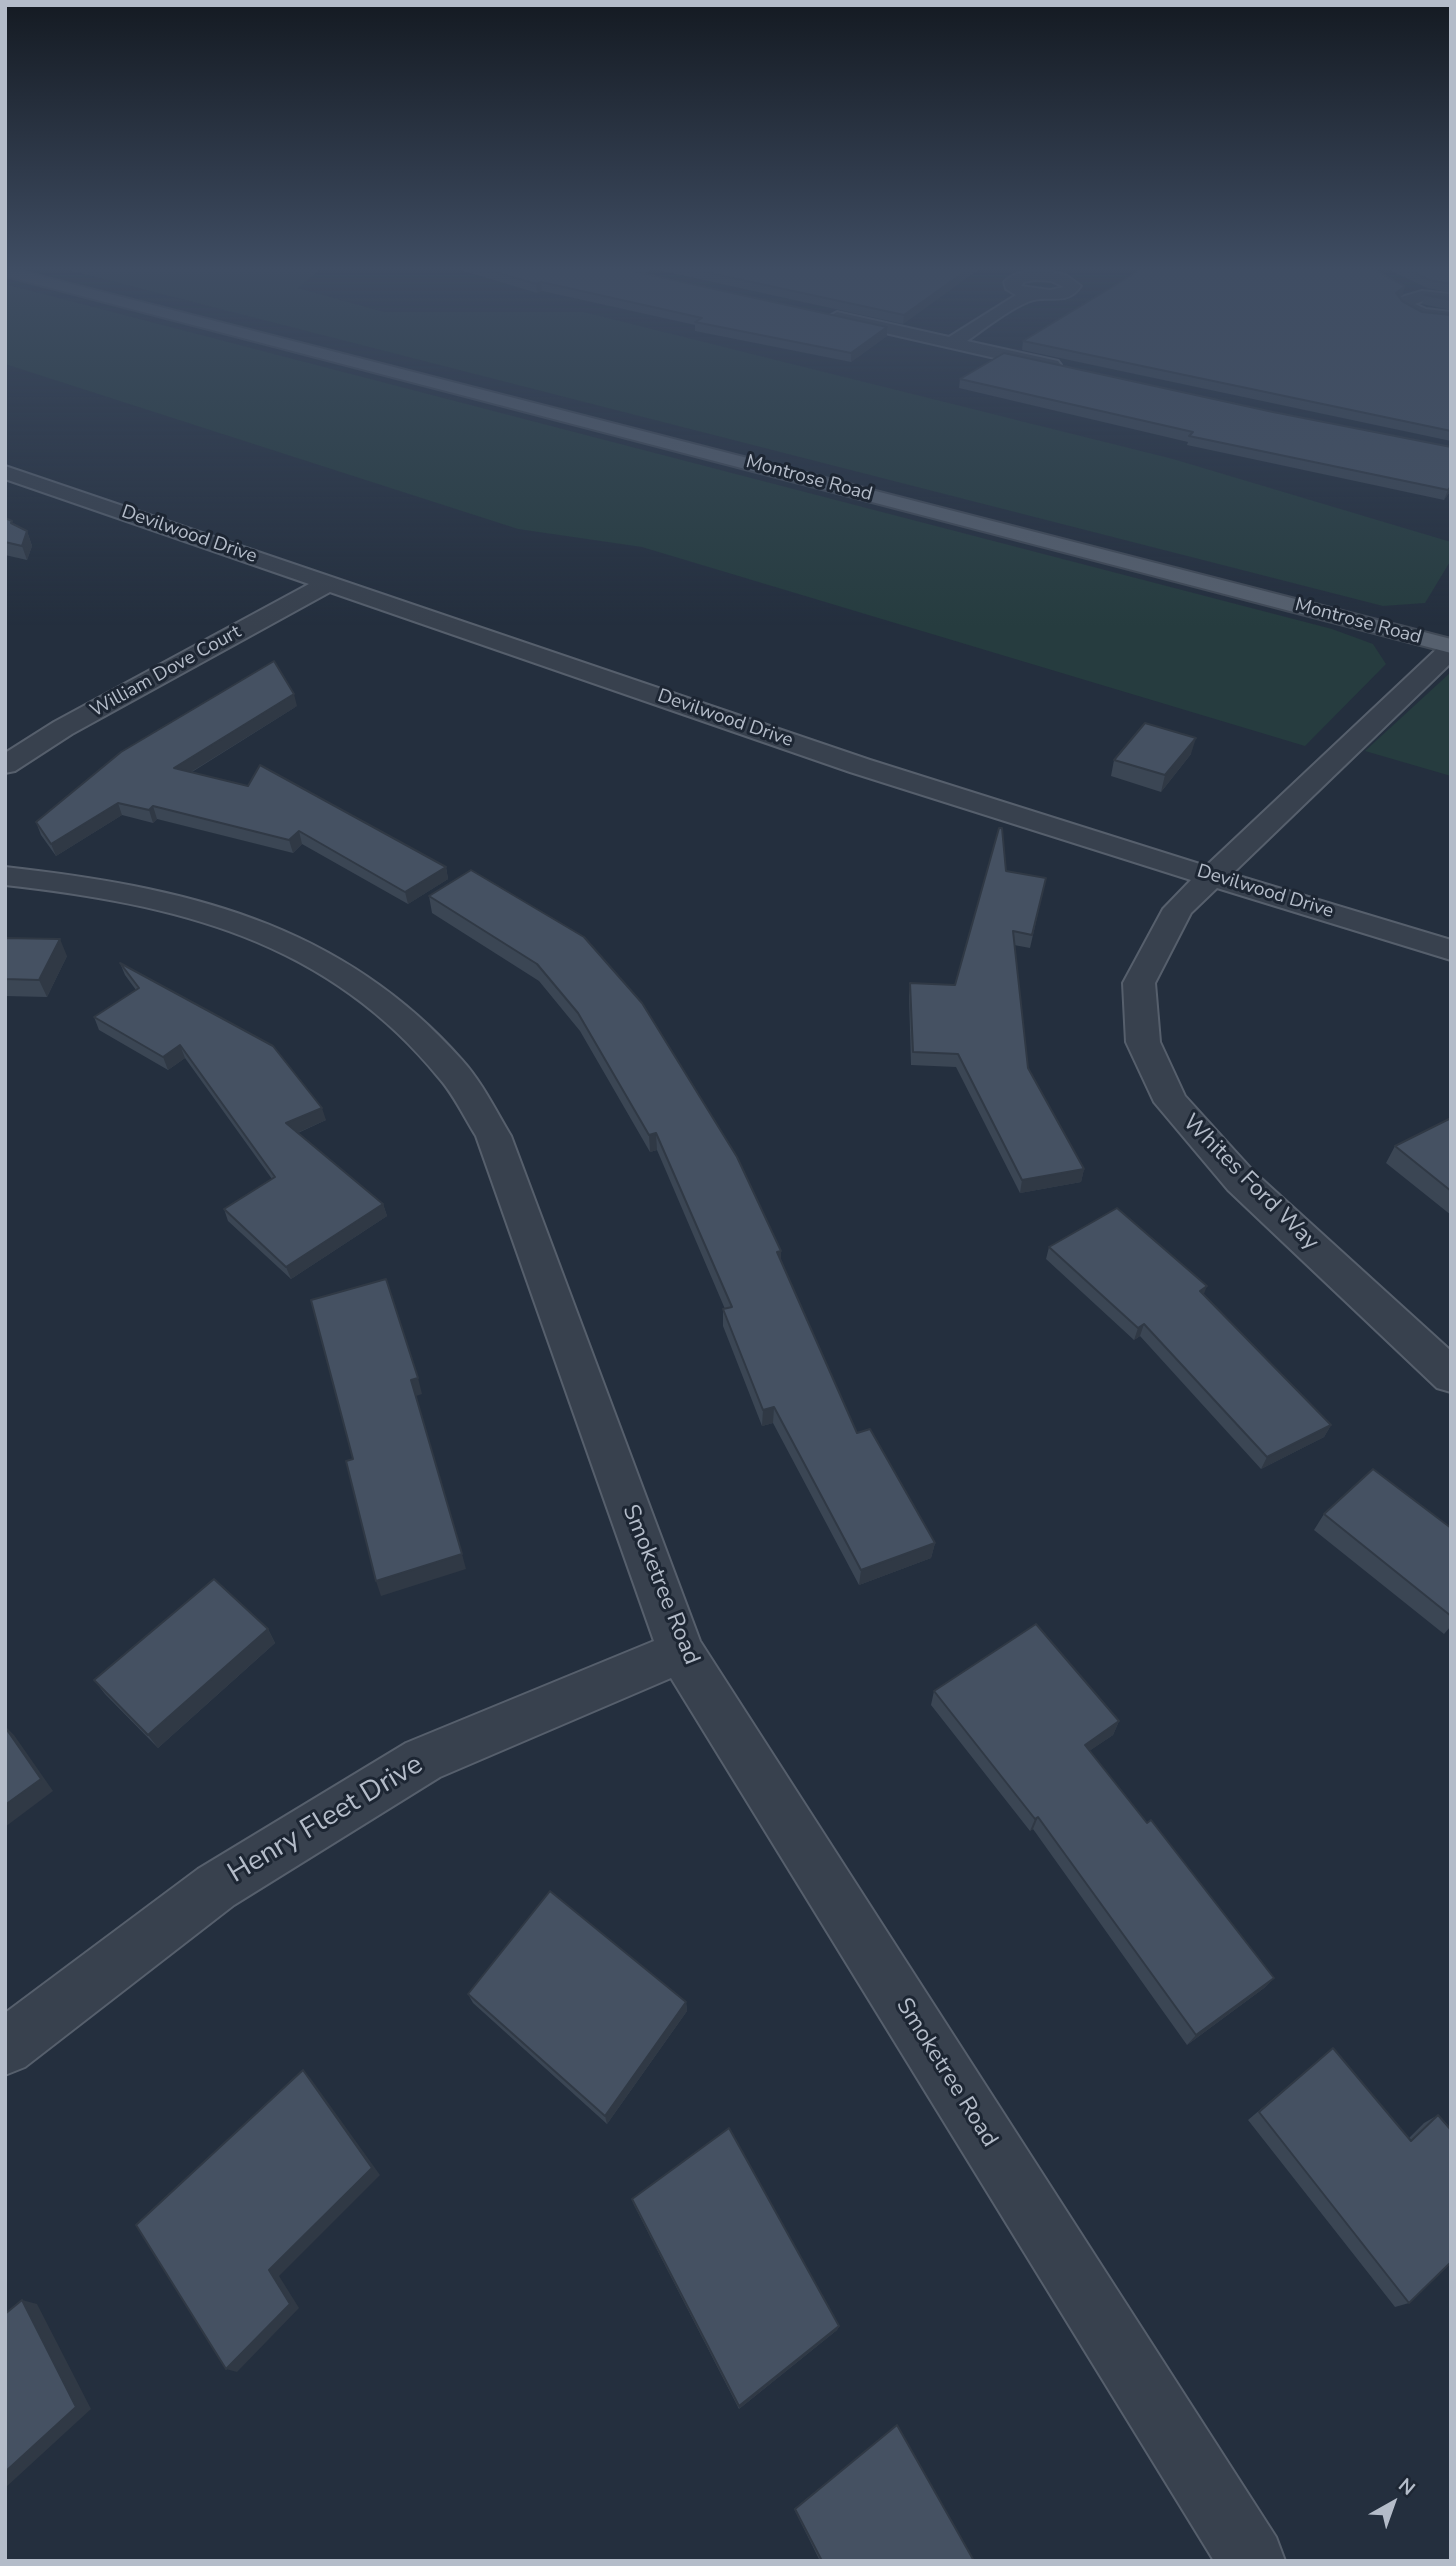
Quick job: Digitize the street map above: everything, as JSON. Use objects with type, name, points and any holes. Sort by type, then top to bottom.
[{"type":"main road","name":"Montrose Road","points":[[450,387],[1451,647]]},
{"type":"street","name":"Devilwood Drive","points":[[5,472],[860,766],[1451,950]]},
{"type":"street","name":"William Dove Court","points":[[5,765],[55,733],[329,583]]},
{"type":"street","name":"Whites Ford Way","points":[[1451,647],[1178,909],[1139,983],[1143,1042],[1171,1102],[1241,1181],[1451,1376]]},
{"type":"street","name":"Smoketree Road","points":[[5,876],[103,887],[180,902],[281,939],[354,981],[405,1021],[452,1070],[493,1136],[681,1652],[1252,2561]]},
{"type":"street","name":"Henry Fleet Drive","points":[[5,2047],[216,1887],[423,1760],[681,1652]]},
{"type":"green space","points":[[76,387],[400,387],[1332,629],[1373,644],[1386,664],[1305,746],[642,547],[518,529]]},
{"type":"green space","points":[[525,387],[883,387],[1173,459],[1451,542],[1451,560],[1425,603],[1383,606]]},
{"type":"green space","points":[[1451,672],[1451,776],[1365,751]]},
{"type":"building","points":[[994,387],[1158,387],[1451,447],[1451,486],[1448,490],[1189,436],[1193,432]]},
{"type":"building","points":[[1241,387],[1451,387],[1451,431]]},
{"type":"building","points":[[5,518],[27,531],[22,546],[5,542]]},
{"type":"building","points":[[274,661],[294,694],[174,768],[248,786],[260,765],[446,867],[405,892],[299,831],[289,840],[153,806],[149,810],[118,803],[51,844],[36,822],[121,752]]},
{"type":"building","points":[[1145,723],[1196,738],[1165,775],[1114,760]]},
{"type":"building","points":[[999,828],[1002,828],[1006,871],[1046,878],[1032,935],[1013,931],[1028,1068],[1084,1169],[1022,1180],[958,1054],[913,1052],[910,983],[955,985]]},
{"type":"building","points":[[471,870],[584,937],[642,1003],[737,1157],[781,1251],[777,1252],[857,1433],[870,1429],[935,1543],[861,1570],[774,1407],[763,1410],[723,1309],[732,1307],[656,1133],[649,1135],[578,1013],[537,964],[429,896]]},
{"type":"building","points":[[5,938],[60,939],[39,980],[5,979]]},
{"type":"building","points":[[120,963],[273,1046],[322,1108],[286,1123],[383,1204],[286,1267],[224,1209],[275,1177],[180,1045],[163,1057],[94,1017],[139,988]]},
{"type":"building","points":[[1451,1118],[1451,1191],[1395,1146]]},
{"type":"building","points":[[1117,1208],[1207,1286],[1200,1291],[1331,1425],[1267,1457],[1144,1324],[1138,1328],[1049,1247]]},
{"type":"building","points":[[386,1279],[418,1378],[411,1380],[462,1554],[376,1581],[346,1461],[353,1459],[311,1300]]},
{"type":"building","points":[[1373,1469],[1451,1528],[1451,1616],[1324,1514]]},
{"type":"building","points":[[214,1579],[268,1629],[148,1735],[94,1680]]},
{"type":"building","points":[[1036,1624],[1119,1721],[1085,1745],[1147,1823],[1151,1820],[1274,1978],[1196,2035],[1038,1817],[1035,1819],[934,1691]]},
{"type":"building","points":[[5,1727],[41,1779],[5,1805]]},
{"type":"building","points":[[550,1891],[686,2002],[605,2116],[468,1994]]},
{"type":"building","points":[[1333,2048],[1411,2141],[1438,2115],[1451,2130],[1451,2262],[1409,2303],[1259,2112]]},
{"type":"building","points":[[303,2070],[372,2168],[269,2270],[290,2304],[226,2369],[136,2225]]},
{"type":"building","points":[[729,2128],[839,2326],[739,2406],[632,2199]]},
{"type":"building","points":[[22,2300],[76,2407],[5,2472],[5,2314]]},
{"type":"building","points":[[897,2425],[974,2561],[822,2561],[795,2509]]}]
